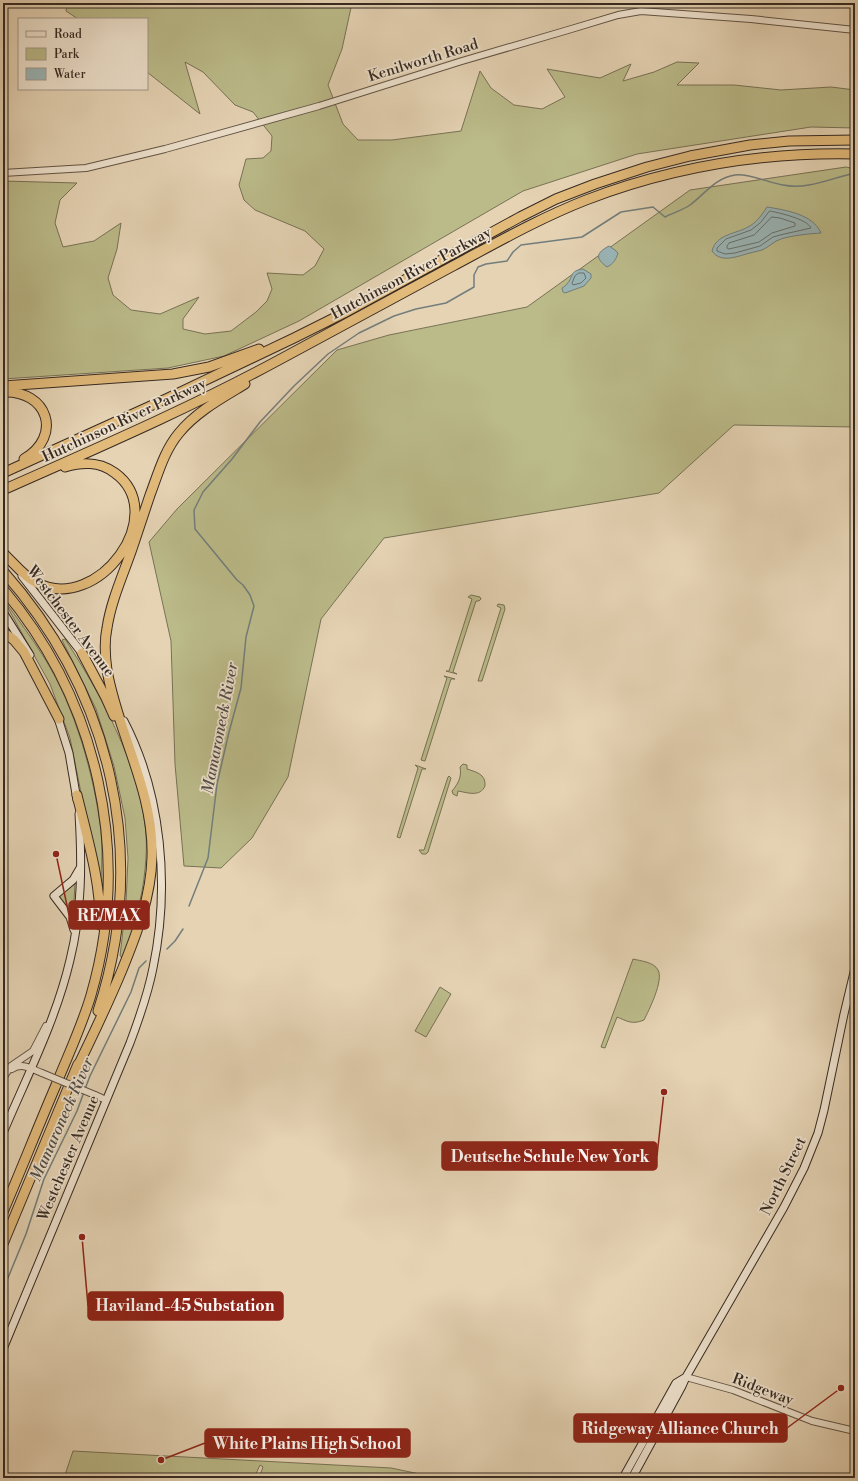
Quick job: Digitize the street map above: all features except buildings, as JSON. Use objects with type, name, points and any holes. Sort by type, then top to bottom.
[{"type":"highway","name":"Hutchinson River Parkway","points":[[3,472],[182,392],[294,338],[340,315],[556,199],[595,184],[654,165],[690,156],[789,141],[855,140]]},
{"type":"highway","name":"Hutchinson River Parkway","points":[[3,490],[209,396],[300,349],[519,230],[589,199],[650,179],[698,168],[776,156],[818,154],[855,155]]},
{"type":"highway","points":[[3,386],[183,373],[209,367],[294,338]]},
{"type":"highway","points":[[76,1070],[113,992],[133,943],[144,911],[150,882],[152,848],[148,814],[139,774],[128,744],[111,687],[106,664],[105,644],[110,612],[160,468],[167,451],[181,431],[200,413],[300,349]]},
{"type":"highway","points":[[3,392],[22,393],[34,399],[43,411],[46,426],[43,441],[37,450],[3,472]]},
{"type":"highway","points":[[3,554],[28,577],[37,583],[57,588],[76,587],[92,581],[107,571],[124,548],[133,525],[135,509],[129,489],[119,476],[102,466],[91,463],[78,464],[20,482]]},
{"type":"highway","points":[[3,571],[44,622],[78,681],[91,712],[102,744],[116,811],[120,845],[121,880],[116,939],[102,1002],[76,1070],[3,1244]]},
{"type":"highway","points":[[3,590],[34,629],[60,673],[77,712],[95,765],[104,814],[108,869],[106,919],[99,961],[90,997],[78,1033],[3,1212]]},
{"type":"highway","points":[[3,632],[14,640],[24,652],[59,719]]},
{"type":"highway","points":[[82,653],[128,744]]},
{"type":"highway","points":[[77,795],[90,848],[100,906],[99,961]]},
{"type":"main road","name":"Westchester Avenue","points":[[3,554],[38,595],[91,664],[118,709],[134,744],[150,795],[158,836],[161,889],[158,936],[151,975],[138,1020],[3,1349]]},
{"type":"main road","points":[[3,612],[18,633],[36,666],[59,719],[69,753],[77,795],[81,865],[79,902],[75,934],[61,992],[3,1132]]},
{"type":"main road","points":[[75,934],[70,917],[54,896],[73,880],[81,865]]},
{"type":"main road","name":"North Street","points":[[632,1478],[686,1376],[784,1207],[806,1162],[818,1133],[824,1110],[855,968]]},
{"type":"main road","name":"North Street","points":[[623,1478],[676,1383],[686,1376]]},
{"type":"street","name":"Kenilworth Road","points":[[3,173],[86,168],[165,148],[319,106],[462,61],[565,32],[618,15],[633,12],[641,11],[751,19],[855,30]]},
{"type":"street","points":[[3,1078],[11,1066],[34,1051],[52,1016]]},
{"type":"street","points":[[3,1078],[11,1069],[16,1066],[24,1065],[106,1100]]},
{"type":"street","points":[[3,1120],[3,1132]]},
{"type":"street","name":"Ridgeway","points":[[686,1376],[733,1390],[812,1421],[855,1431]]},
{"type":"green space","points":[[67,3],[352,3],[342,49],[328,85],[343,124],[358,140],[392,140],[461,131],[480,71],[491,88],[514,105],[542,109],[565,97],[547,69],[600,78],[631,64],[623,81],[654,72],[677,62],[699,63],[677,85],[734,85],[781,90],[831,87],[855,90],[855,128],[811,127],[637,154],[523,191],[299,321],[224,356],[168,368],[3,379],[3,181],[77,183],[60,200],[55,223],[63,247],[94,241],[121,223],[117,249],[108,278],[113,295],[131,310],[160,314],[199,297],[183,319],[183,329],[205,334],[231,331],[256,312],[267,301],[272,289],[267,273],[303,275],[315,266],[324,249],[305,231],[255,210],[244,200],[239,185],[246,159],[263,158],[271,151],[272,136],[253,112],[235,105],[203,72],[185,62],[200,114],[148,73],[148,18],[76,18],[66,11]]},
{"type":"green space","points":[[846,167],[855,169],[855,427],[734,425],[659,493],[384,538],[321,619],[288,777],[252,838],[221,868],[184,866],[175,764],[171,641],[149,542],[177,509],[337,350],[389,335],[527,307],[690,190]]},
{"type":"green space","points":[[471,595],[480,597],[481,599],[476,601],[453,672],[457,674],[446,671],[449,671],[472,599],[468,597]]},
{"type":"green space","points":[[3,599],[25,629],[56,678],[82,742],[94,787],[102,837],[102,882],[99,882],[70,738],[50,684]]},
{"type":"green space","points":[[498,604],[504,605],[505,609],[482,681],[478,681],[501,608],[497,606]]},
{"type":"green space","points":[[65,639],[80,662],[109,714],[133,772],[141,801],[146,829],[146,857],[143,887],[134,925],[122,957],[120,956],[126,904],[128,858],[125,818],[114,766],[96,709],[62,640]]},
{"type":"green space","points":[[444,676],[455,679],[451,679],[425,761],[421,760],[447,678]]},
{"type":"green space","points":[[463,764],[467,765],[467,769],[480,774],[484,779],[485,786],[480,792],[466,793],[458,791],[457,796],[453,794],[452,791],[458,783],[460,777],[460,767]]},
{"type":"green space","points":[[415,765],[426,769],[422,769],[400,838],[397,837],[418,768]]},
{"type":"green space","points":[[449,776],[451,778],[428,852],[426,854],[422,854],[419,850],[424,850]]},
{"type":"green space","points":[[75,884],[73,916],[59,898],[59,894]]},
{"type":"green space","points":[[633,959],[643,961],[656,967],[659,975],[658,988],[644,1020],[633,1022],[617,1017],[605,1048],[601,1047]]},
{"type":"green space","points":[[440,987],[451,994],[426,1037],[415,1031]]},
{"type":"green space","points":[[73,1451],[391,1468],[439,1478],[259,1478],[263,1467],[260,1465],[254,1478],[64,1478]]},
{"type":"water","points":[[767,207],[805,217],[812,221],[821,233],[781,239],[762,250],[730,258],[720,257],[712,251],[714,245],[722,238],[754,223]]},
{"type":"water","points":[[609,246],[618,253],[614,262],[607,267],[600,261],[599,253]]},
{"type":"water","points":[[583,269],[591,274],[591,278],[584,286],[565,293],[563,292],[562,288],[567,284],[572,274]]},
{"type":"waterway","name":"Mamaroneck River","points":[[189,906],[208,858],[217,784],[241,688],[246,637],[254,606],[250,595],[243,585],[237,580],[195,529],[194,510],[203,492],[232,459],[260,422],[294,386],[328,354],[359,333],[394,316],[416,309],[446,303],[474,287],[474,275],[478,267],[486,264],[507,261],[513,252],[521,245],[582,237],[621,212],[653,207],[665,217],[690,205],[722,179],[735,175],[746,175],[777,184],[801,186],[819,183],[855,173]]},
{"type":"waterway","name":"Mamaroneck River","points":[[167,949],[175,941],[183,929]]},
{"type":"waterway","name":"Mamaroneck River","points":[[85,1089],[131,992],[139,968],[146,961]]},
{"type":"waterway","name":"Mamaroneck River","points":[[3,1290],[26,1234],[44,1179],[77,1111],[84,1092]]},
{"type":"place","name":"RE/MAX","points":[[56,854]]},
{"type":"place","name":"Deutsche Schule New York","points":[[664,1092]]},
{"type":"place","name":"Haviland-45 Substation","points":[[82,1237]]},
{"type":"place","name":"Ridgeway Alliance Church","points":[[841,1388]]},
{"type":"place","name":"White Plains High School","points":[[161,1460]]}]
